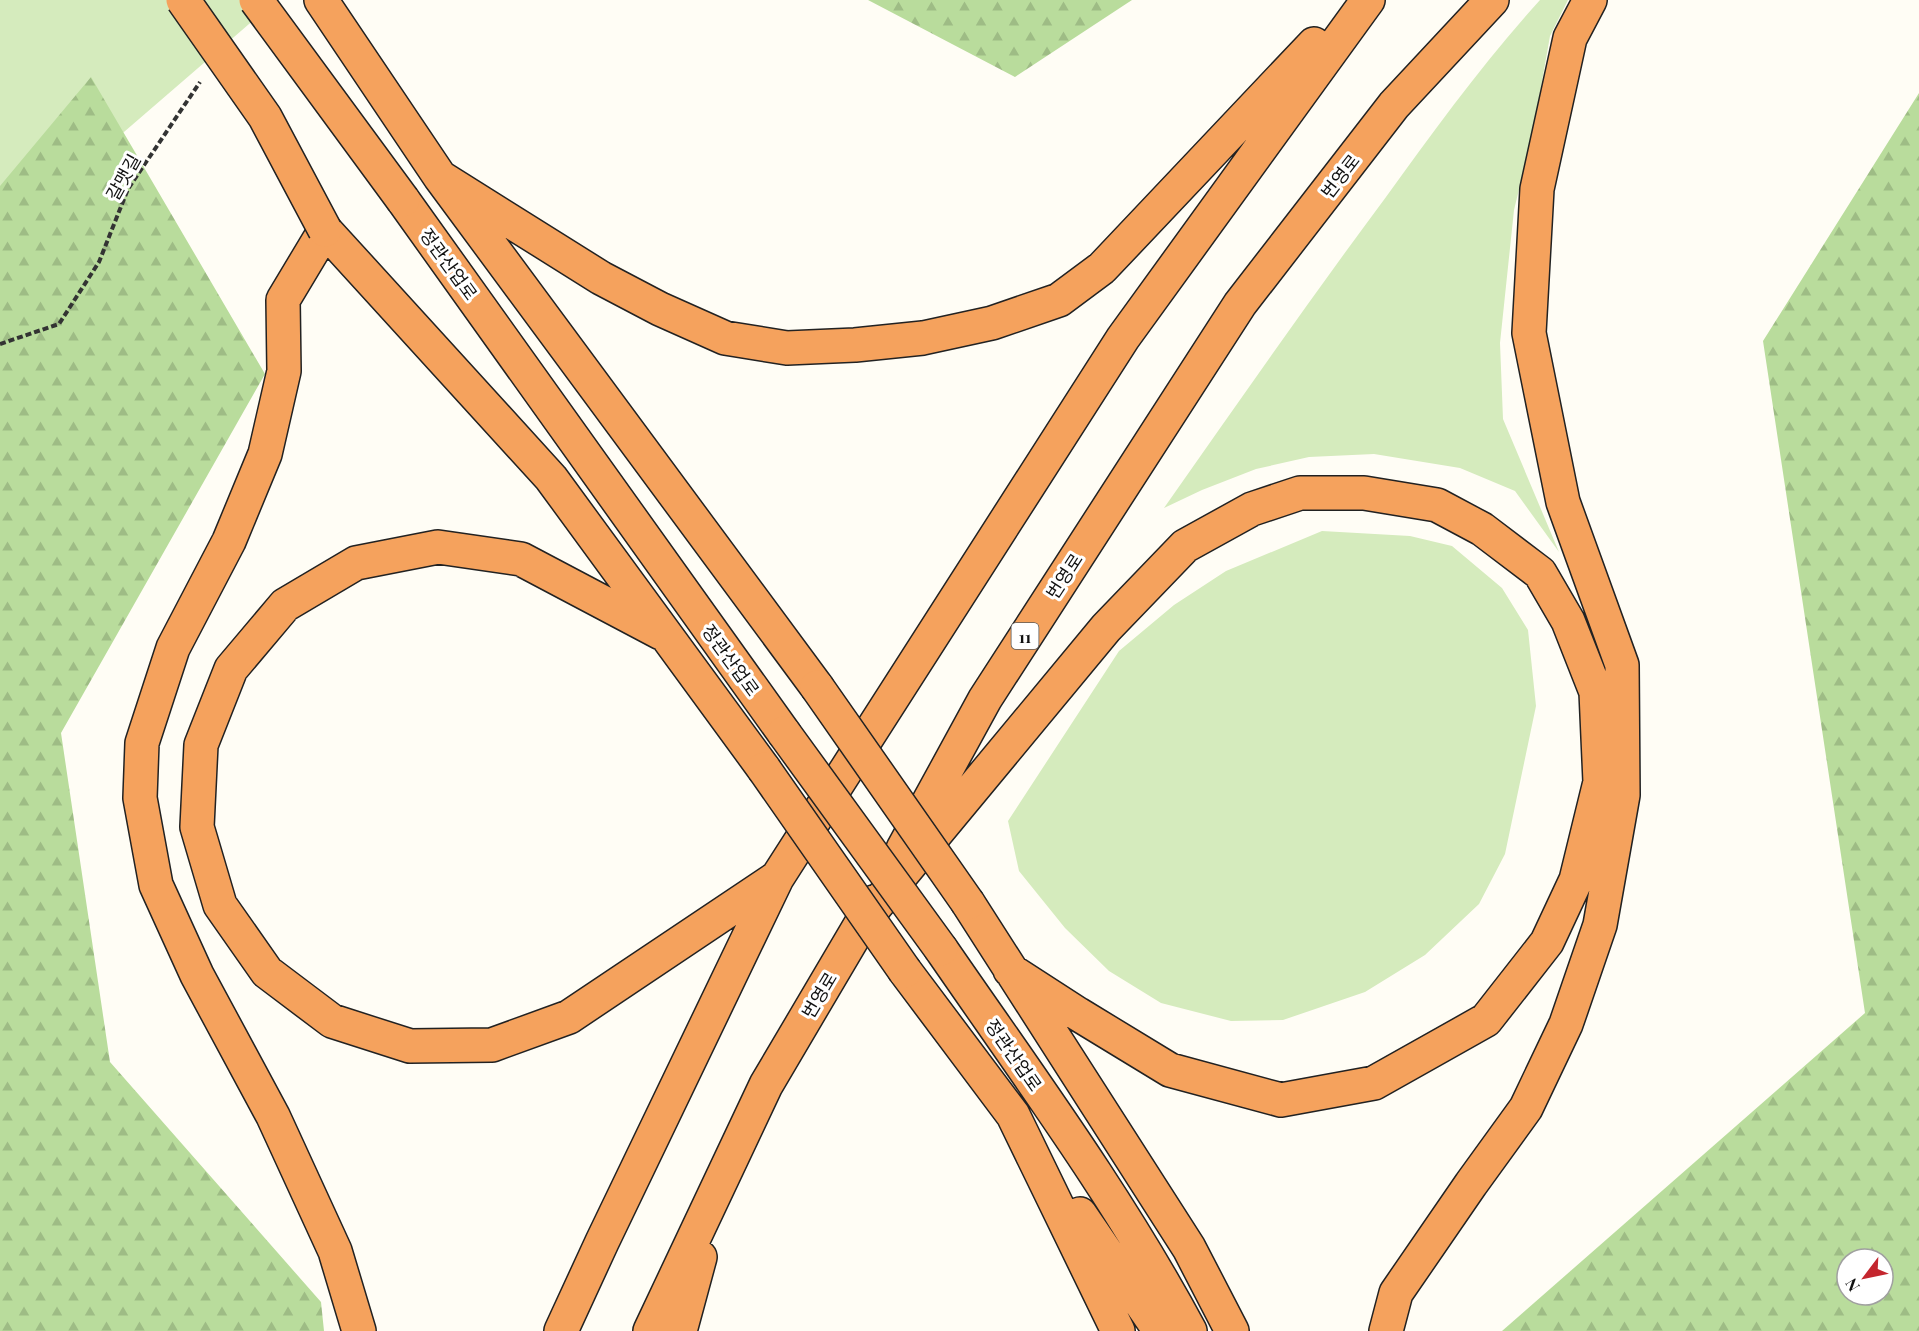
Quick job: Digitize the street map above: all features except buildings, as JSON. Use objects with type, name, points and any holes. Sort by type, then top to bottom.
[{"type":"highway","points":[[183,0],[265,117],[325,230],[551,478],[764,769],[905,971],[1013,1116],[1160,1331]]},
{"type":"highway","name":"정관산업로","points":[[256,0],[403,200],[784,734],[941,949],[1064,1126],[1159,1274],[1190,1331]]},
{"type":"highway","points":[[321,0],[440,177],[817,687],[968,903],[1189,1248],[1232,1331]]},
{"type":"highway","points":[[440,177],[601,278],[660,309],[725,338],[787,348],[855,345],[923,338],[992,324],[1059,300],[1102,268],[1356,0]]},
{"type":"highway","points":[[561,1331],[777,878],[1123,338],[1368,0]]},
{"type":"highway","name":"번영로","points":[[650,1331],[766,1085],[864,920],[985,699],[1240,304],[1394,105],[1492,0]]},
{"type":"highway","points":[[1386,1331],[1396,1293],[1526,1108],[1566,1024],[1600,925],[1623,795],[1622,665],[1563,502],[1529,333],[1537,189],[1570,38],[1590,0]]},
{"type":"highway","points":[[325,230],[283,300],[284,371],[264,454],[229,541],[173,648],[142,743],[140,798],[156,885],[197,975],[273,1116],[335,1251],[359,1331]]},
{"type":"highway","points":[[864,920],[1114,620],[1185,546],[1252,509],[1300,493],[1364,493],[1437,505],[1482,529],[1540,573],[1568,621],[1596,692],[1600,782],[1576,880],[1547,942],[1486,1020],[1374,1083],[1281,1100],[1170,1070],[1010,970]]},
{"type":"highway","points":[[668,637],[521,559],[438,547],[356,563],[285,605],[231,669],[201,745],[197,827],[220,905],[267,972],[332,1021],[410,1046],[492,1045],[568,1017],[777,878]]},
{"type":"highway","points":[[1013,1116],[1118,1331]]},
{"type":"highway","points":[[680,1331],[722,1178]]},
{"type":"path","name":"갈맷길","points":[[0,344],[59,324],[99,262],[128,189],[206,72]]},
{"type":"green space","points":[[0,0],[277,0],[0,239]]},
{"type":"green space","points":[[868,0],[1132,0],[1015,77]]},
{"type":"green space","points":[[1540,0],[1568,0],[1550,36],[1533,132],[1514,210],[1500,343],[1503,419],[1559,552],[1515,491],[1460,468],[1374,454],[1309,457],[1256,469],[1164,508],[1423,146],[1519,23]]},
{"type":"green space","points":[[91,77],[265,374],[61,733],[110,1062],[321,1302],[324,1331],[0,1331],[0,186]]},
{"type":"green space","points":[[1919,93],[1919,1331],[1502,1331],[1865,1013],[1763,341]]},
{"type":"green space","points":[[1322,531],[1410,536],[1452,546],[1502,588],[1528,630],[1536,706],[1505,854],[1479,904],[1425,955],[1365,992],[1283,1020],[1231,1021],[1161,1003],[1109,971],[1065,928],[1019,871],[1008,821],[1119,651],[1174,605],[1226,571]]}]
